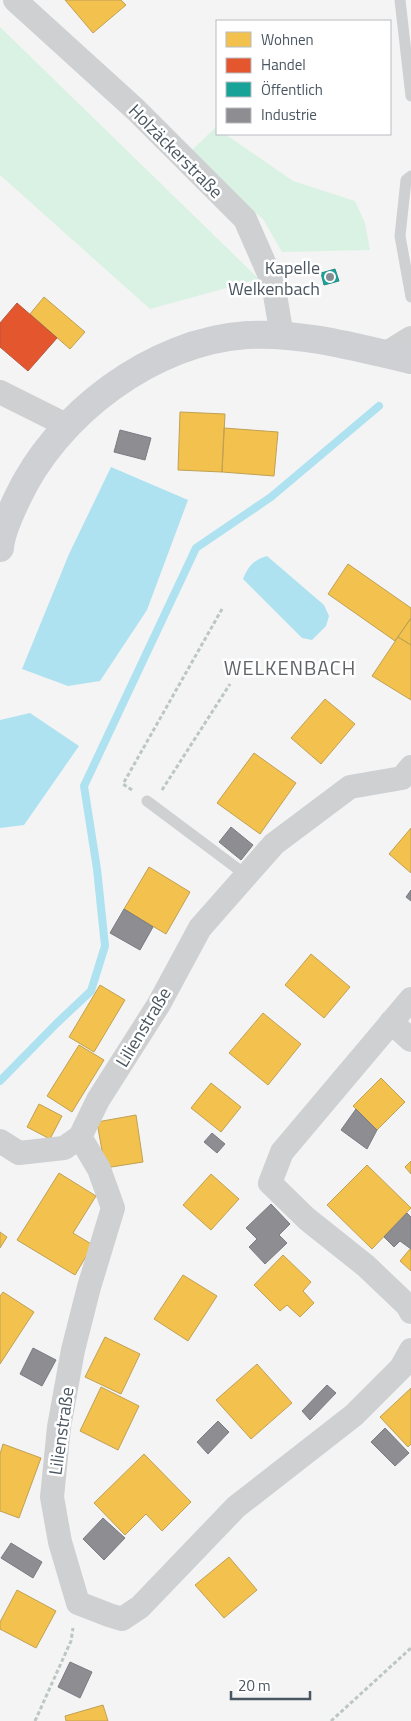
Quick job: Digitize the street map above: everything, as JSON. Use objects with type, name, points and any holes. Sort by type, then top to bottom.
[{"type":"main road","points":[[0,548],[10,513],[25,480],[46,450],[68,426],[103,394],[136,371],[167,355],[210,340],[248,335],[282,336],[340,343],[411,360]]},
{"type":"street","name":"Holzäckerstraße","points":[[15,0],[136,110],[245,220],[273,283],[282,336]]},
{"type":"street","points":[[385,354],[411,338]]},
{"type":"street","points":[[0,392],[68,426]]},
{"type":"street","name":"Lilienstraße","points":[[78,1602],[60,1542],[52,1497],[59,1427],[73,1350],[89,1287],[113,1208],[99,1168],[80,1137],[98,1100],[159,1004],[200,928],[274,844],[350,787],[408,777]]},
{"type":"street","points":[[411,999],[282,1152],[270,1183],[307,1219],[366,1266],[407,1305],[411,1312]]},
{"type":"street","points":[[391,1022],[411,1040]]},
{"type":"street","points":[[0,1141],[19,1153],[64,1148],[80,1137]]},
{"type":"street","points":[[78,1602],[122,1619],[140,1607],[236,1507],[354,1415],[401,1368],[411,1350]]},
{"type":"lane","points":[[400,0],[411,96]]},
{"type":"lane","points":[[411,176],[406,180],[400,236],[411,297]]},
{"type":"lane","points":[[150,803],[246,875]]},
{"type":"path","points":[[222,609],[123,784],[150,803],[230,684]]},
{"type":"path","points":[[35,1721],[71,1641],[78,1602]]},
{"type":"path","points":[[332,1721],[411,1648]]},
{"type":"green space","points":[[0,27],[259,279],[150,309],[0,175]]},
{"type":"green space","points":[[216,127],[216,135],[226,135],[293,181],[355,201],[365,223],[370,250],[282,252],[263,219],[203,169],[192,150]]},
{"type":"water","points":[[111,467],[188,500],[147,610],[100,681],[68,686],[22,669],[69,554]]},
{"type":"water","points":[[267,556],[324,605],[329,616],[326,626],[312,640],[302,638],[243,579],[252,564]]},
{"type":"water","points":[[30,713],[79,746],[24,825],[0,828],[0,720]]},
{"type":"building: Wohnen","points":[[65,0],[121,0],[126,5],[93,33]]},
{"type":"building: Wohnen","points":[[44,297],[85,332],[70,349],[30,314]]},
{"type":"building: Wohnen","points":[[180,412],[225,414],[222,472],[178,470]]},
{"type":"building: Wohnen","points":[[224,428],[278,432],[274,476],[222,472]]},
{"type":"building: Wohnen","points":[[348,564],[411,608],[411,618],[395,641],[328,594]]},
{"type":"building: Wohnen","points":[[411,618],[411,645],[398,637]]},
{"type":"building: Wohnen","points":[[398,637],[411,645],[411,700],[372,676]]},
{"type":"building: Wohnen","points":[[325,699],[355,724],[321,764],[291,738]]},
{"type":"building: Wohnen","points":[[254,753],[296,783],[260,834],[217,803]]},
{"type":"building: Wohnen","points":[[411,828],[411,873],[389,854]]},
{"type":"building: Wohnen","points":[[149,867],[190,892],[166,934],[124,909]]},
{"type":"building: Wohnen","points":[[311,954],[350,987],[324,1018],[285,985]]},
{"type":"building: Wohnen","points":[[100,985],[125,1000],[94,1052],[69,1037]]},
{"type":"building: Wohnen","points":[[263,1013],[301,1044],[268,1085],[229,1053]]},
{"type":"building: Wohnen","points":[[79,1045],[104,1060],[72,1112],[47,1096]]},
{"type":"building: Wohnen","points":[[381,1078],[405,1102],[377,1130],[353,1106]]},
{"type":"building: Wohnen","points":[[211,1083],[241,1107],[221,1132],[191,1108]]},
{"type":"building: Wohnen","points":[[39,1104],[62,1116],[50,1139],[27,1127]]},
{"type":"building: Wohnen","points":[[136,1115],[143,1162],[105,1168],[97,1122]]},
{"type":"building: Wohnen","points":[[411,1161],[411,1174],[405,1167]]},
{"type":"building: Wohnen","points":[[367,1165],[411,1208],[372,1249],[327,1205]]},
{"type":"building: Wohnen","points":[[59,1173],[96,1196],[73,1233],[93,1245],[75,1275],[17,1240]]},
{"type":"building: Wohnen","points":[[211,1174],[239,1199],[211,1230],[183,1205]]},
{"type":"building: Wohnen","points":[[0,1232],[7,1237],[0,1248]]},
{"type":"building: Wohnen","points":[[411,1249],[411,1271],[400,1261]]},
{"type":"building: Wohnen","points":[[283,1255],[311,1282],[303,1291],[314,1303],[300,1317],[287,1305],[280,1311],[254,1285]]},
{"type":"building: Wohnen","points":[[183,1275],[217,1296],[188,1341],[154,1319]]},
{"type":"building: Wohnen","points":[[3,1292],[34,1312],[0,1364],[0,1296]]},
{"type":"building: Wohnen","points":[[105,1337],[140,1354],[121,1394],[85,1377]]},
{"type":"building: Wohnen","points":[[257,1364],[292,1403],[251,1439],[216,1400]]},
{"type":"building: Wohnen","points":[[101,1387],[139,1406],[118,1450],[80,1431]]},
{"type":"building: Wohnen","points":[[411,1388],[411,1444],[408,1447],[380,1417]]},
{"type":"building: Wohnen","points":[[3,1444],[41,1458],[19,1518],[0,1511],[0,1454]]},
{"type":"building: Wohnen","points":[[144,1454],[191,1502],[162,1531],[146,1514],[125,1535],[94,1503]]},
{"type":"building: Wohnen","points":[[229,1557],[257,1590],[224,1618],[195,1585]]},
{"type":"building: Wohnen","points":[[17,1590],[56,1611],[36,1648],[0,1629],[0,1622]]},
{"type":"building: Wohnen","points":[[103,1705],[108,1721],[66,1721],[65,1716]]},
{"type":"building: Handel","points":[[17,303],[57,338],[28,371],[0,347],[0,323]]},
{"type":"building: Öffentlich","name":"Kapelle Welkenbach","points":[[335,269],[339,281],[324,285],[321,273]]},
{"type":"building: Industrie","points":[[120,430],[151,438],[145,460],[114,452]]},
{"type":"building: Industrie","points":[[231,827],[253,845],[241,860],[219,842]]},
{"type":"building: Industrie","points":[[411,890],[411,901],[406,897]]},
{"type":"building: Industrie","points":[[124,909],[153,927],[140,950],[110,933]]},
{"type":"building: Industrie","points":[[356,1109],[377,1130],[367,1149],[341,1130]]},
{"type":"building: Industrie","points":[[212,1133],[225,1144],[217,1153],[204,1142]]},
{"type":"building: Industrie","points":[[271,1204],[290,1224],[279,1235],[287,1243],[265,1264],[249,1247],[257,1239],[246,1228]]},
{"type":"building: Industrie","points":[[407,1213],[411,1217],[411,1249],[400,1241],[394,1247],[384,1237]]},
{"type":"building: Industrie","points":[[33,1348],[56,1360],[42,1386],[20,1374]]},
{"type":"building: Industrie","points":[[327,1385],[336,1393],[310,1420],[302,1411]]},
{"type":"building: Industrie","points":[[218,1421],[229,1432],[208,1454],[197,1442]]},
{"type":"building: Industrie","points":[[385,1428],[409,1453],[395,1466],[371,1442]]},
{"type":"building: Industrie","points":[[103,1518],[125,1538],[104,1560],[83,1539]]},
{"type":"building: Industrie","points":[[11,1543],[42,1562],[33,1578],[1,1558]]},
{"type":"building: Industrie","points":[[70,1662],[92,1672],[80,1698],[58,1687]]},
{"type":"waterway","points":[[0,1081],[91,991],[105,946],[97,869],[84,786],[196,548],[271,497],[379,406]]},
{"type":"place","name":"Kapelle Welkenbach","points":[[330,277]]},
{"type":"district","name":"WELKENBACH","points":[[290,667]]}]
